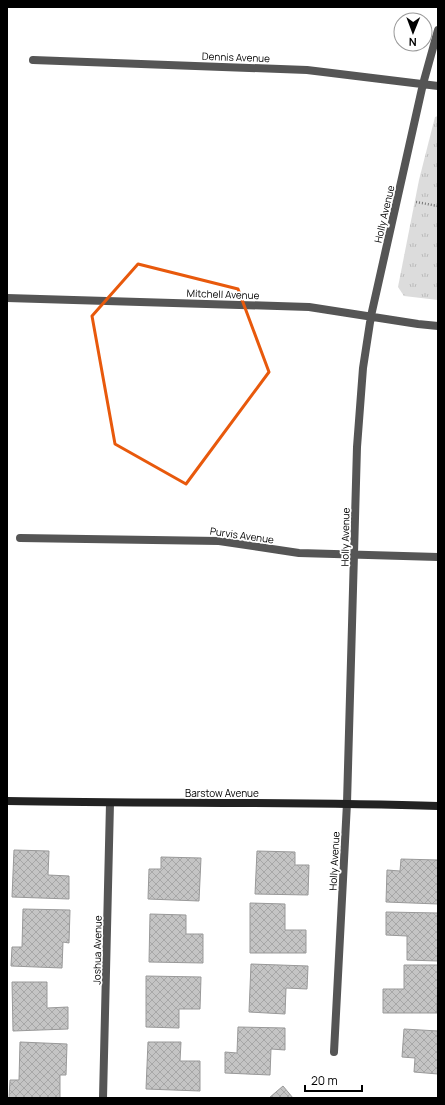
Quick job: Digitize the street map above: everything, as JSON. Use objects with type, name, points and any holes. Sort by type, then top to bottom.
[{"type":"street","name":"Holly Avenue","points":[[334,1052],[347,803],[357,447],[363,368],[371,316],[423,84],[438,30]]},
{"type":"street","name":"Dennis Avenue","points":[[33,60],[307,70],[438,86]]},
{"type":"street","name":"Mitchell Avenue","points":[[7,298],[302,306],[438,326]]},
{"type":"street","name":"Purvis Avenue","points":[[20,538],[219,541],[299,553],[438,557]]},
{"type":"street","name":"Barstow Avenue","points":[[7,801],[110,803],[347,803],[438,806]]},
{"type":"street","name":"Joshua Avenue","points":[[103,1098],[110,803]]},
{"type":"path","points":[[416,202],[438,206]]},
{"type":"highlighted area","points":[[138,264],[238,289],[269,372],[186,484],[115,444],[92,316]]},
{"type":"green space","points":[[438,116],[438,300],[404,296],[398,287],[419,180],[435,117]]},
{"type":"building","points":[[14,850],[49,851],[48,875],[69,876],[69,899],[12,897]]},
{"type":"building","points":[[257,851],[295,852],[295,865],[309,865],[308,895],[255,894]]},
{"type":"building","points":[[161,857],[201,858],[199,901],[148,899],[149,869],[161,869]]},
{"type":"building","points":[[401,859],[438,860],[438,904],[386,902],[387,870],[400,871]]},
{"type":"building","points":[[250,903],[285,904],[285,930],[306,930],[306,953],[250,953]]},
{"type":"building","points":[[23,909],[70,910],[69,943],[63,942],[62,968],[11,966],[12,947],[22,947]]},
{"type":"building","points":[[386,912],[438,913],[438,961],[407,960],[407,936],[386,935]]},
{"type":"building","points":[[150,914],[186,915],[186,934],[203,934],[203,963],[149,962]]},
{"type":"building","points":[[251,964],[308,966],[307,989],[286,988],[285,1014],[249,1012]]},
{"type":"building","points":[[404,965],[438,965],[437,1013],[383,1013],[383,989],[404,989]]},
{"type":"building","points":[[146,976],[201,977],[200,1009],[179,1009],[179,1028],[146,1027]]},
{"type":"building","points":[[12,982],[47,982],[47,1008],[68,1007],[68,1029],[13,1031]]},
{"type":"building","points":[[238,1027],[285,1028],[285,1050],[271,1049],[270,1075],[225,1073],[225,1052],[237,1053]]},
{"type":"building","points":[[404,1029],[438,1031],[438,1074],[414,1072],[415,1058],[402,1057]]},
{"type":"building","points":[[20,1042],[67,1044],[66,1075],[60,1075],[60,1098],[9,1098],[10,1080],[19,1080]]},
{"type":"building","points":[[148,1042],[181,1042],[180,1061],[200,1061],[200,1091],[146,1089]]},
{"type":"building","points":[[283,1086],[293,1098],[269,1098]]}]
